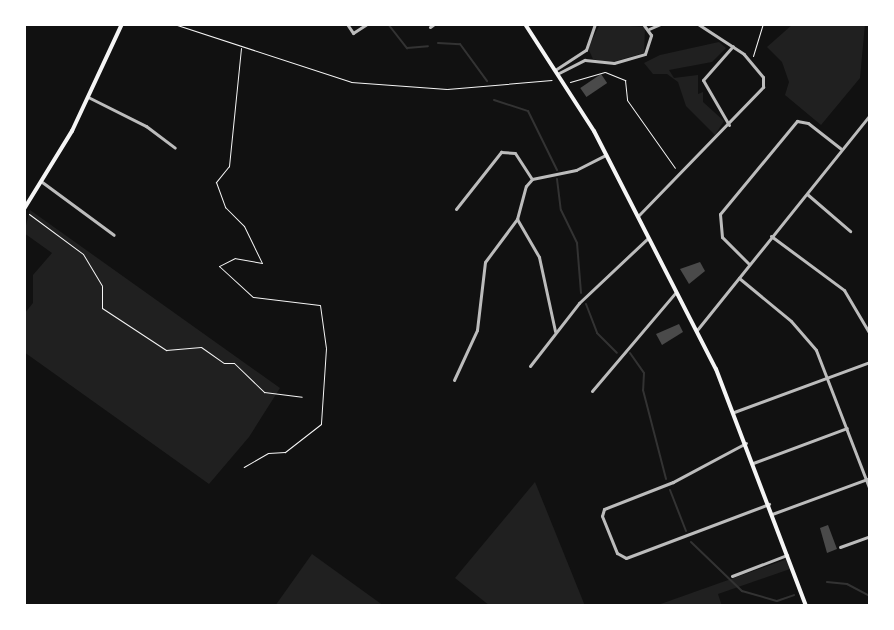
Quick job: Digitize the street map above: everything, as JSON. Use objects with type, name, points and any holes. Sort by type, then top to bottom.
[{"type":"main road","points":[[24,209],[88,97],[122,24]]},
{"type":"main road","points":[[525,24],[606,155],[696,331],[734,412],[806,606]]},
{"type":"street","points":[[347,24],[353,33],[367,24]]},
{"type":"street","points":[[556,72],[586,50],[595,24]]},
{"type":"street","points":[[643,24],[649,29]]},
{"type":"street","points":[[649,29],[660,24]]},
{"type":"street","points":[[637,216],[763,87],[760,72],[733,46],[698,24]]},
{"type":"street","points":[[556,72],[591,60],[614,63],[645,54],[649,29]]},
{"type":"street","points":[[729,125],[703,80],[733,46]]},
{"type":"street","points":[[586,50],[591,60]]},
{"type":"street","points":[[88,97],[146,126],[175,148]]},
{"type":"street","points":[[696,331],[870,115]]},
{"type":"street","points":[[749,264],[718,229],[725,208],[799,120],[841,149]]},
{"type":"street","points":[[456,209],[501,152],[515,153],[532,179]]},
{"type":"street","points":[[532,179],[576,170],[606,155]]},
{"type":"street","points":[[454,380],[477,330],[485,262],[517,219],[532,179]]},
{"type":"street","points":[[42,182],[114,235]]},
{"type":"street","points":[[806,193],[850,231]]},
{"type":"street","points":[[517,219],[539,257],[555,331]]},
{"type":"street","points":[[771,236],[844,290],[858,305],[870,334]]},
{"type":"street","points":[[530,366],[555,331],[648,238]]},
{"type":"street","points":[[739,278],[791,321],[816,350],[870,490]]},
{"type":"street","points":[[592,391],[676,292]]},
{"type":"street","points":[[734,412],[870,362]]},
{"type":"street","points":[[753,463],[847,428]]},
{"type":"street","points":[[746,443],[601,512],[621,557],[769,504]]},
{"type":"street","points":[[772,514],[868,479]]},
{"type":"street","points":[[840,547],[870,536]]},
{"type":"street","points":[[732,576],[787,555]]},
{"type":"path","points":[[174,24],[340,79],[382,86],[447,89],[532,78],[580,82],[605,72],[625,80],[627,100],[681,173]]},
{"type":"path","points":[[754,59],[763,24]]},
{"type":"path","points":[[241,45],[229,166],[216,182],[225,207],[244,226],[262,263],[235,258],[219,266],[253,297],[320,305],[326,348],[321,424],[285,452],[268,453],[244,467]]},
{"type":"path","points":[[24,209],[83,254],[102,286],[102,308],[166,350],[201,347],[224,363],[234,363],[264,392],[302,397]]},
{"type":"shaded area","points":[[600,24],[645,27],[644,53],[609,63],[593,59],[588,48]]},
{"type":"shaded area","points":[[793,24],[865,24],[860,78],[821,125],[785,95],[789,82],[782,62],[767,47]]},
{"type":"shaded area","points":[[719,42],[726,48],[712,62],[669,70],[674,78],[698,75],[698,94],[703,92],[703,102],[724,121],[715,135],[686,106],[678,82],[667,74],[653,74],[644,63],[660,55]]},
{"type":"shaded area","points":[[30,210],[280,388],[249,437],[209,484],[24,352],[24,314],[33,303],[33,275],[52,253],[24,233]]},
{"type":"shaded area","points":[[535,482],[585,606],[490,606],[455,578]]},
{"type":"shaded area","points":[[312,554],[384,606],[275,606]]},
{"type":"shaded area","points":[[787,559],[790,569],[718,594],[722,606],[655,606]]},
{"type":"building","points":[[601,74],[607,83],[586,97],[580,88]]},
{"type":"building","points":[[700,262],[705,271],[689,284],[680,269]]},
{"type":"building","points":[[679,324],[683,332],[662,345],[656,334]]},
{"type":"building","points":[[828,525],[837,549],[827,553],[820,528]]},
{"type":"waterway","points":[[388,24],[407,48],[428,46]]},
{"type":"waterway","points":[[438,43],[460,44],[487,81]]},
{"type":"waterway","points":[[494,100],[528,111],[557,170]]},
{"type":"waterway","points":[[557,179],[561,210],[577,243],[581,293]]},
{"type":"waterway","points":[[586,304],[597,333],[617,353]]},
{"type":"waterway","points":[[630,353],[644,373],[643,390],[666,479]]},
{"type":"waterway","points":[[670,490],[686,531]]},
{"type":"waterway","points":[[691,542],[742,591],[777,601],[794,595]]},
{"type":"waterway","points":[[827,582],[847,584],[870,596]]}]
